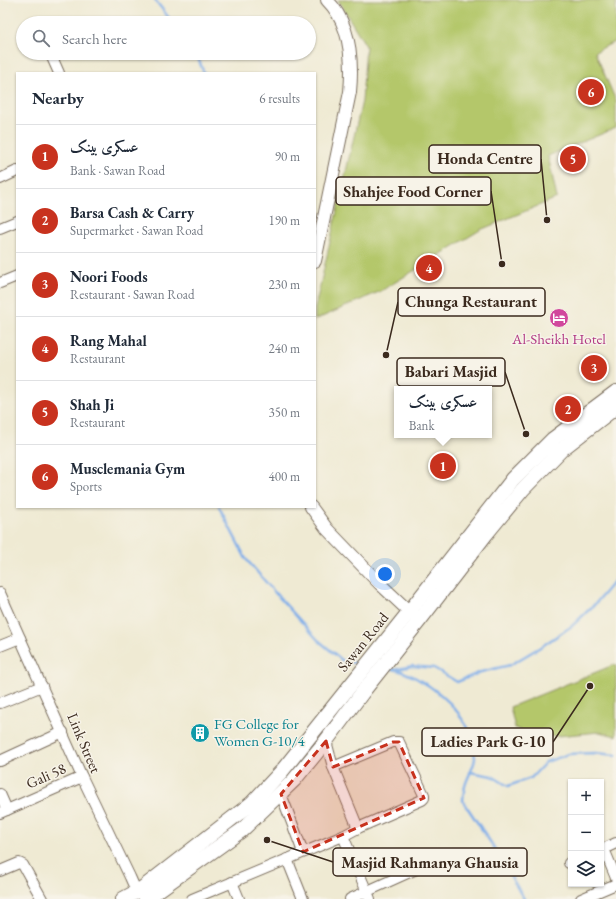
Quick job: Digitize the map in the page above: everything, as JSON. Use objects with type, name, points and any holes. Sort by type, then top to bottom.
[{"type":"main road","name":"Sawan Road","points":[[123,899],[148,896],[242,830],[294,780],[350,709],[513,479],[553,439],[616,392]]},
{"type":"main road","name":"Sawan Road","points":[[148,896],[252,803],[282,771],[339,700],[414,617],[523,489],[562,449],[616,407]]},
{"type":"street","points":[[316,256],[350,92],[352,72],[352,57],[349,40],[341,21],[327,0]]},
{"type":"street","points":[[53,60],[58,72]]},
{"type":"street","points":[[0,179],[16,171]]},
{"type":"street","points":[[0,228],[16,220]]},
{"type":"street","points":[[0,283],[16,276]]},
{"type":"street","points":[[312,508],[327,529],[414,617]]},
{"type":"street","name":"Link Street","points":[[1,597],[82,777],[134,886],[148,896]]},
{"type":"street","points":[[0,646],[20,638]]},
{"type":"street","points":[[0,703],[42,686]]},
{"type":"street","points":[[0,761],[63,732]]},
{"type":"street","points":[[326,741],[333,767],[358,828]]},
{"type":"street","points":[[192,899],[344,836],[358,828],[424,798],[424,795],[399,742],[394,742],[333,767]]},
{"type":"street","name":"Gali 58","points":[[4,811],[82,777]]},
{"type":"street","points":[[0,794],[4,811]]},
{"type":"street","points":[[280,794],[303,852]]},
{"type":"street","points":[[344,836],[369,895]]},
{"type":"street","points":[[604,849],[616,844]]},
{"type":"street","points":[[604,851],[616,878]]},
{"type":"street","points":[[287,859],[303,899]]},
{"type":"street","points":[[0,871],[19,863],[23,865],[42,899]]},
{"type":"street","points":[[350,899],[369,895],[423,866]]},
{"type":"street","points":[[232,882],[239,899]]},
{"type":"street","points":[[581,899],[616,884]]},
{"type":"highlighted area","points":[[326,741],[333,767],[393,742],[399,742],[424,798],[303,852],[281,794]]},
{"type":"green space","points":[[338,0],[616,0],[616,41],[595,52],[616,101],[616,128],[548,156],[557,198],[480,230],[381,291],[316,320],[316,304],[362,101],[366,46]]},
{"type":"green space","points":[[616,664],[616,736],[599,732],[536,738],[515,728],[510,707]]},
{"type":"waterway","points":[[155,0],[168,16]]},
{"type":"waterway","points":[[199,60],[204,72]]},
{"type":"waterway","points":[[220,508],[246,559],[276,594],[318,640],[343,661],[361,664]]},
{"type":"waterway","points":[[398,669],[412,666],[434,668],[457,682],[481,672],[510,665],[572,626],[596,603],[616,579]]},
{"type":"waterway","points":[[387,668],[395,669],[416,678],[438,692],[456,710],[463,721],[469,732],[475,758],[465,786],[463,801],[493,846],[524,899]]},
{"type":"waterway","points":[[470,772],[492,776],[508,786],[531,778],[546,762],[569,754],[595,753],[616,755]]},
{"type":"place","name":"Musclemania Gym","points":[[591,92]]},
{"type":"place","name":"Shah Ji","points":[[573,159]]},
{"type":"place","name":"Honda Centre","points":[[547,220]]},
{"type":"place","name":"Shahjee Food Corner","points":[[502,264]]},
{"type":"place","name":"Rang Mahal","points":[[429,268]]},
{"type":"place","name":"Al-Sheikh Hotel","points":[[559,318]]},
{"type":"place","name":"Chunga Restaurant","points":[[386,355]]},
{"type":"place","name":"Noori Foods","points":[[594,368]]},
{"type":"place","name":"Barsa Cash & Carry","points":[[568,409]]},
{"type":"place","name":"Babari Masjid","points":[[526,434]]},
{"type":"place","name":"عسکری بینک","points":[[443,466]]},
{"type":"place","name":"Ladies Park G-10","points":[[590,686]]},
{"type":"place","name":"FG College for Women G-10/4","points":[[200,733]]},
{"type":"place","name":"Masjid Rahmanya Ghausia","points":[[267,840]]}]
